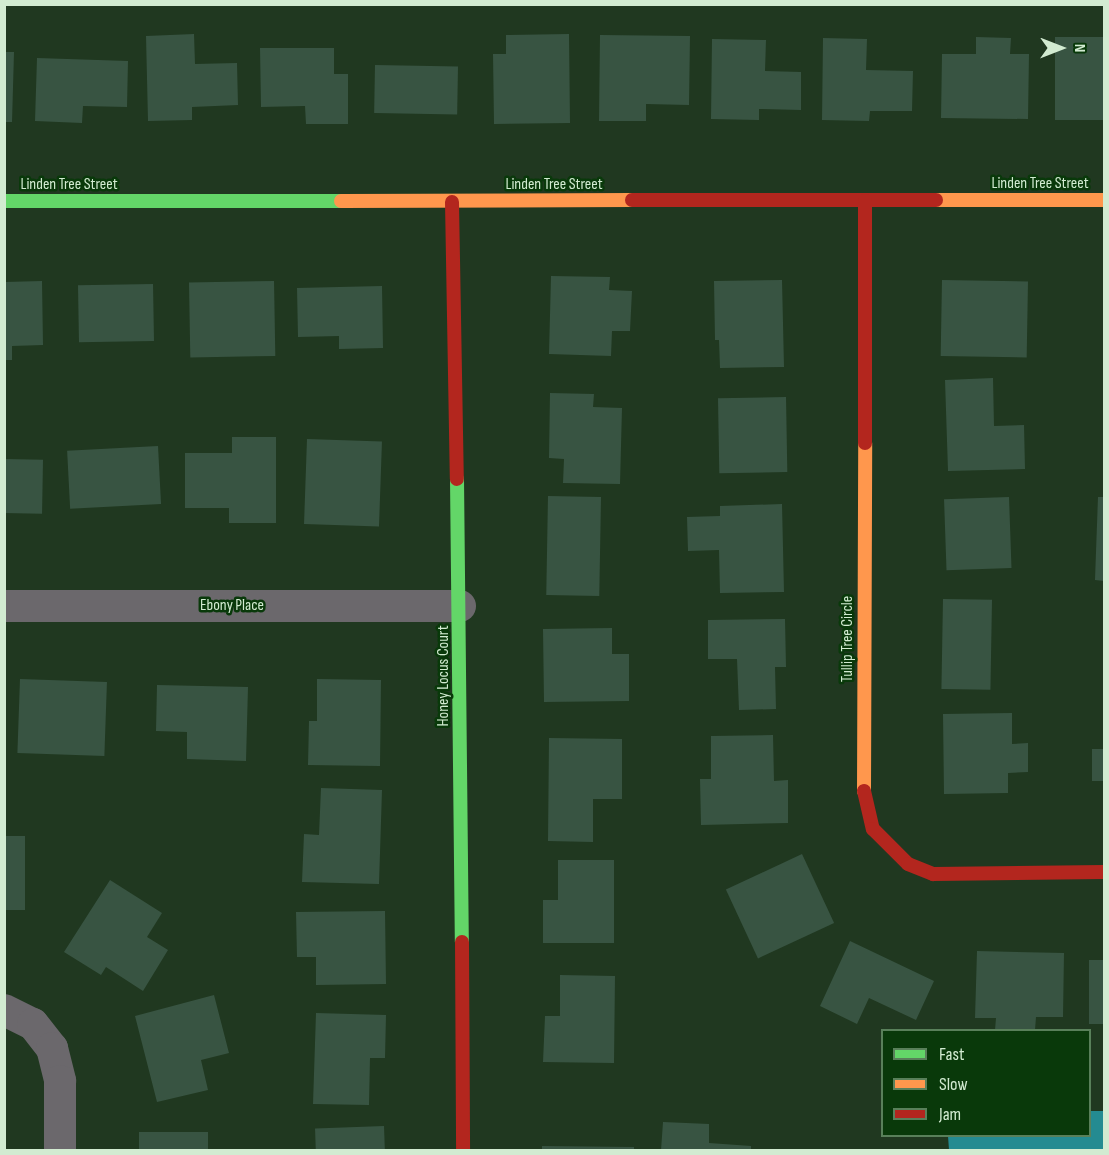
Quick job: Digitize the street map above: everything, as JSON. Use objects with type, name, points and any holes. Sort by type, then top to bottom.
[{"type":"street","name":"Linden Tree Street","points":[[4,201],[1104,200]]},
{"type":"street","name":"Tullip Tree Circle","points":[[865,201],[864,802],[873,829],[908,864],[933,874],[1104,872]]},
{"type":"street","name":"Honey Locus Court","points":[[452,202],[460,606],[463,1150]]},
{"type":"street","name":"Ebony Place","points":[[4,606],[460,606]]},
{"type":"street","points":[[4,1010],[33,1024],[52,1047],[60,1081],[60,1150]]},
{"type":"water","points":[[1091,1111],[1104,1111],[1104,1150],[949,1150],[948,1137],[1091,1137]]},
{"type":"building","points":[[194,34],[195,64],[237,63],[238,105],[192,107],[192,120],[148,121],[146,36]]},
{"type":"building","points":[[569,34],[570,123],[494,124],[493,54],[506,54],[506,35]]},
{"type":"building","points":[[600,35],[690,36],[689,105],[646,104],[646,121],[599,121]]},
{"type":"building","points":[[976,37],[1011,38],[1010,54],[1029,54],[1028,119],[941,118],[942,54],[976,54]]},
{"type":"building","points":[[1055,37],[1104,37],[1104,120],[1055,120]]},
{"type":"building","points":[[823,38],[867,39],[866,70],[913,71],[912,111],[870,111],[869,121],[822,120]]},
{"type":"building","points":[[712,39],[766,40],[765,71],[801,72],[801,110],[759,109],[759,120],[711,119]]},
{"type":"building","points":[[260,48],[334,48],[334,74],[348,74],[348,124],[306,124],[305,106],[261,107]]},
{"type":"building","points":[[4,52],[14,52],[12,122],[4,122]]},
{"type":"building","points":[[37,58],[128,61],[127,107],[83,106],[82,123],[35,121]]},
{"type":"building","points":[[375,65],[458,66],[457,114],[374,113]]},
{"type":"building","points":[[551,276],[610,277],[609,290],[632,291],[630,331],[612,331],[611,356],[549,354]]},
{"type":"building","points":[[782,280],[784,367],[720,368],[719,340],[715,340],[714,281]]},
{"type":"building","points":[[942,280],[1028,282],[1027,357],[941,356]]},
{"type":"building","points":[[42,281],[43,345],[12,346],[12,360],[5,360],[5,282]]},
{"type":"building","points":[[274,281],[275,356],[190,357],[189,282]]},
{"type":"building","points":[[153,284],[154,341],[79,342],[78,285]]},
{"type":"building","points":[[382,286],[383,348],[339,349],[339,336],[298,337],[297,288]]},
{"type":"building","points":[[993,378],[994,426],[1024,425],[1025,469],[948,471],[945,380]]},
{"type":"building","points":[[550,393],[594,394],[593,407],[622,408],[620,484],[563,483],[564,459],[549,458]]},
{"type":"building","points":[[786,397],[787,472],[719,473],[718,398]]},
{"type":"building","points":[[232,437],[276,437],[276,523],[229,523],[229,508],[185,508],[185,453],[232,453]]},
{"type":"building","points":[[307,439],[382,442],[379,527],[304,524]]},
{"type":"building","points":[[158,446],[161,504],[70,509],[67,451]]},
{"type":"building","points":[[4,459],[43,460],[42,514],[4,513]]},
{"type":"building","points":[[548,496],[601,497],[599,596],[546,595]]},
{"type":"building","points":[[1009,497],[1011,568],[947,570],[944,499]]},
{"type":"building","points":[[1098,497],[1104,497],[1104,581],[1095,580]]},
{"type":"building","points":[[782,504],[784,592],[720,593],[719,550],[688,551],[687,517],[720,516],[720,506]]},
{"type":"building","points":[[943,599],[992,600],[990,690],[941,689]]},
{"type":"building","points":[[785,619],[786,667],[775,667],[776,709],[739,710],[737,659],[708,659],[708,620]]},
{"type":"building","points":[[612,628],[612,654],[629,654],[629,701],[544,702],[543,629]]},
{"type":"building","points":[[20,679],[107,682],[104,756],[17,753]]},
{"type":"building","points":[[317,679],[381,680],[380,766],[308,765],[309,721],[317,721]]},
{"type":"building","points":[[157,685],[248,687],[246,761],[187,759],[187,732],[156,731]]},
{"type":"building","points":[[1012,713],[1012,744],[1028,743],[1028,772],[1008,773],[1008,793],[944,794],[943,714]]},
{"type":"building","points":[[773,735],[774,781],[788,780],[788,823],[701,825],[700,779],[711,779],[711,736]]},
{"type":"building","points":[[549,738],[622,739],[622,799],[593,799],[593,842],[548,841]]},
{"type":"building","points":[[1092,749],[1104,749],[1104,781],[1092,781]]},
{"type":"building","points":[[321,788],[382,790],[379,884],[302,882],[304,834],[319,835]]},
{"type":"building","points":[[4,836],[25,836],[25,910],[4,910]]},
{"type":"building","points":[[802,854],[834,923],[758,958],[726,889]]},
{"type":"building","points":[[558,860],[614,860],[614,943],[543,943],[543,900],[558,900]]},
{"type":"building","points":[[110,880],[162,913],[147,937],[168,950],[143,991],[106,967],[101,975],[64,952]]},
{"type":"building","points":[[385,911],[386,984],[316,985],[316,957],[297,957],[296,912]]},
{"type":"building","points":[[850,941],[934,981],[916,1020],[869,998],[857,1024],[820,1006]]},
{"type":"building","points":[[977,951],[1064,953],[1063,1017],[1036,1017],[1035,1029],[995,1029],[996,1018],[975,1018]]},
{"type":"building","points":[[1089,960],[1104,960],[1104,1024],[1089,1024]]},
{"type":"building","points":[[560,975],[615,976],[614,1063],[543,1062],[545,1016],[560,1016]]},
{"type":"building","points":[[214,995],[229,1053],[201,1060],[208,1090],[157,1102],[135,1016]]},
{"type":"building","points":[[316,1013],[386,1015],[385,1058],[370,1058],[369,1105],[313,1104]]},
{"type":"building","points":[[663,1122],[709,1124],[709,1143],[751,1146],[751,1150],[661,1150]]},
{"type":"building","points":[[384,1126],[385,1150],[316,1150],[315,1128]]},
{"type":"building","points":[[139,1132],[208,1132],[208,1150],[139,1150]]},
{"type":"building","points":[[542,1146],[634,1147],[634,1150],[542,1150]]},
{"type":"traffic: fast","points":[[4,201],[341,201]]},
{"type":"traffic: fast","points":[[457,479],[462,942]]},
{"type":"traffic: slow","points":[[341,201],[632,200]]},
{"type":"traffic: slow","points":[[936,200],[1104,200]]},
{"type":"traffic: slow","points":[[864,791],[865,443]]},
{"type":"traffic: jam","points":[[632,200],[936,200]]},
{"type":"traffic: jam","points":[[865,201],[865,443]]},
{"type":"traffic: jam","points":[[452,202],[457,479]]},
{"type":"traffic: jam","points":[[864,791],[873,829],[908,864],[933,874],[1104,872]]},
{"type":"traffic: jam","points":[[462,942],[463,1150]]}]
